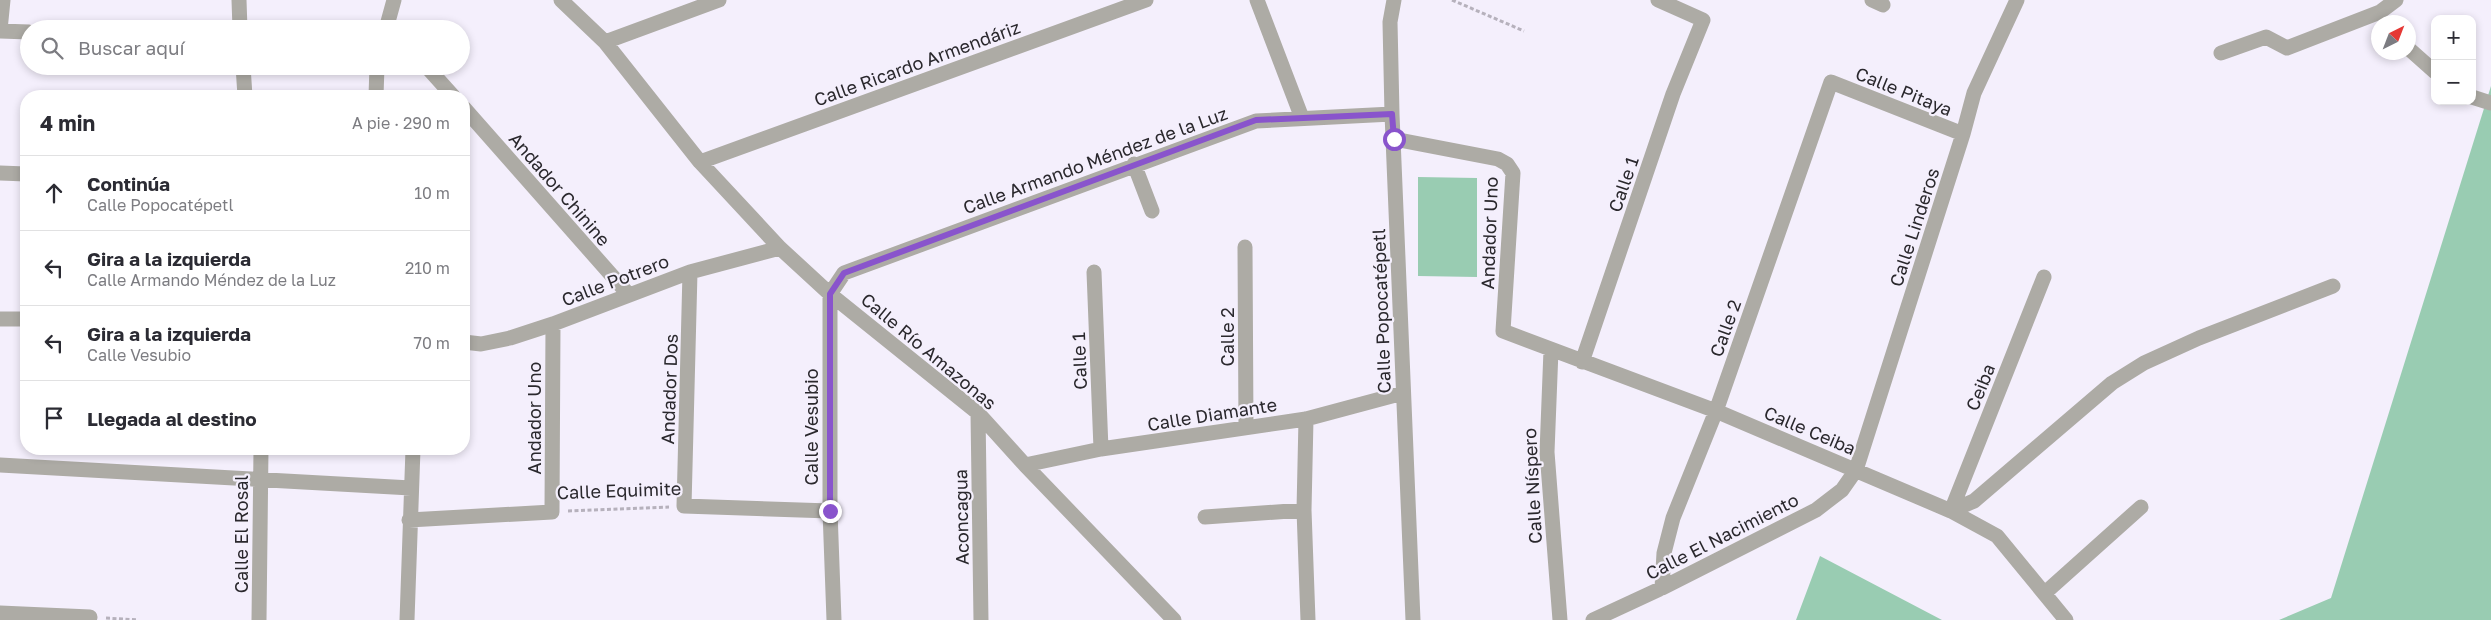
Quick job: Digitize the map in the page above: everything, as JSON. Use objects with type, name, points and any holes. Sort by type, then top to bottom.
[{"type":"street","points":[[3,0],[0,31],[20,32]]},
{"type":"street","points":[[239,0],[240,20]]},
{"type":"street","points":[[390,20],[394,0]]},
{"type":"street","name":"Calle Río Amazonas","points":[[561,0],[606,42],[700,162],[780,248],[830,294],[978,413],[1025,465],[1174,620]]},
{"type":"street","points":[[606,42],[719,0]]},
{"type":"street","name":"Calle Ricardo Armendáriz","points":[[700,162],[1146,0]]},
{"type":"street","points":[[1257,0],[1302,118]]},
{"type":"street","name":"Calle Popocatépetl","points":[[1394,0],[1390,22],[1392,114],[1413,620]]},
{"type":"street","name":"Calle 1","points":[[1582,362],[1673,94],[1703,20],[1658,0]]},
{"type":"street","name":"Calle Linderos","points":[[1856,470],[1963,134],[1974,93],[2017,0]]},
{"type":"street","points":[[2221,53],[2266,37],[2287,48],[2381,12],[2396,0]]},
{"type":"street","points":[[2416,55],[2431,68]]},
{"type":"street","points":[[244,75],[245,90]]},
{"type":"street","points":[[376,90],[377,75]]},
{"type":"street","points":[[434,75],[448,90]]},
{"type":"street","name":"Calle Pitaya","points":[[1831,82],[1963,134]]},
{"type":"street","name":"Calle 2","points":[[1662,588],[1664,553],[1673,518],[1716,411],[1831,82]]},
{"type":"street","points":[[2476,98],[2491,104]]},
{"type":"street","name":"Calle Armando Méndez de la Luz","points":[[830,294],[844,273],[1256,120],[1392,114]]},
{"type":"street","name":"Andador Chinine","points":[[470,115],[629,295]]},
{"type":"street","name":"Andador Uno","points":[[1394,139],[1498,159],[1507,164],[1513,173],[1503,330]]},
{"type":"street","points":[[1134,164],[1152,211]]},
{"type":"street","points":[[0,173],[20,174]]},
{"type":"street","name":"Calle 2","points":[[1245,247],[1246,427]]},
{"type":"street","name":"Calle Potrero","points":[[470,343],[481,344],[553,324],[690,272],[780,248]]},
{"type":"street","name":"Andador Dos","points":[[684,506],[690,272]]},
{"type":"street","name":"Calle 1","points":[[1094,272],[1101,450]]},
{"type":"street","name":"Ceiba","points":[[1951,511],[2044,278]]},
{"type":"street","points":[[1951,511],[1974,501],[2112,383],[2144,364],[2199,338],[2333,286]]},
{"type":"street","name":"Calle Vesubio","points":[[830,294],[830,511],[834,620]]},
{"type":"street","points":[[0,318],[20,319]]},
{"type":"street","name":"Andador Uno","points":[[552,512],[553,324]]},
{"type":"street","name":"Calle Ceiba","points":[[1503,330],[1582,362],[1716,411],[1951,511],[1998,536],[2046,592],[2066,620]]},
{"type":"street","name":"Calle Níspero","points":[[1551,350],[1546,452],[1560,620]]},
{"type":"street","name":"Calle Diamante","points":[[1025,465],[1101,450],[1306,419],[1403,393]]},
{"type":"street","name":"Aconcagua","points":[[978,413],[981,620]]},
{"type":"street","points":[[1306,419],[1304,510],[1308,620]]},
{"type":"street","name":"Calle El Rosal","points":[[260,620],[261,455]]},
{"type":"street","points":[[407,620],[413,455]]},
{"type":"street","points":[[0,465],[260,478],[411,488]]},
{"type":"street","name":"Calle El Nacimiento","points":[[1593,620],[1662,588],[1816,510],[1842,490],[1856,470]]},
{"type":"street","name":"Calle Equimite","points":[[684,506],[830,511]]},
{"type":"street","points":[[2046,592],[2141,507]]},
{"type":"street","points":[[1205,517],[1304,510]]},
{"type":"street","name":"Calle Equimite","points":[[410,520],[552,512]]},
{"type":"street","points":[[0,612],[90,617]]},
{"type":"path","points":[[1452,0],[1524,31]]},
{"type":"path","name":"Calle Equimite","points":[[552,512],[684,506]]},
{"type":"path","points":[[90,617],[138,620]]},
{"type":"green space","points":[[2491,86],[2491,620],[2279,620],[2331,598]]},
{"type":"green space","points":[[1418,177],[1477,178],[1477,277],[1418,276]]},
{"type":"green space","points":[[1820,556],[1942,620],[1796,620]]},
{"type":"route","points":[[830,511],[830,294],[844,273],[1256,120],[1392,114],[1394,139]]}]
